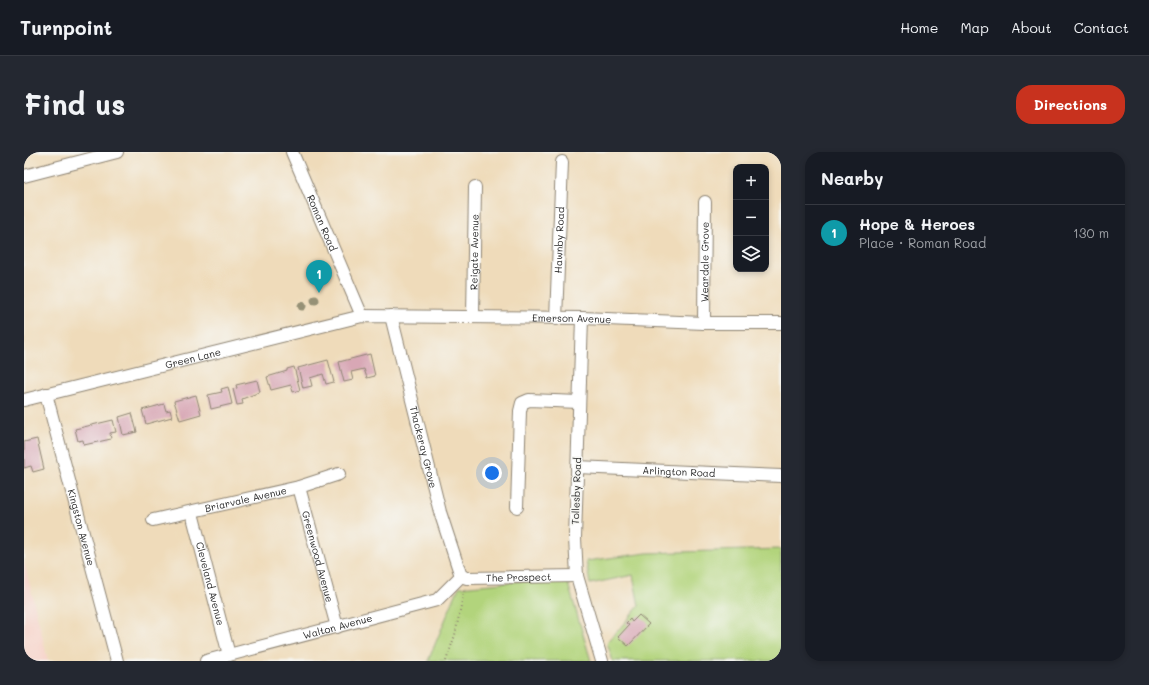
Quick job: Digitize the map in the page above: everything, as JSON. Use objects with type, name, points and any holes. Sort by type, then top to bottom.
[{"type":"street","points":[[24,176],[117,152]]},
{"type":"street","name":"Roman Road","points":[[292,152],[362,316]]},
{"type":"street","name":"Hawnby Road","points":[[556,319],[562,162]]},
{"type":"street","name":"Reigate Avenue","points":[[473,317],[475,187]]},
{"type":"street","name":"Weardale Grove","points":[[704,323],[705,202]]},
{"type":"street","name":"Emerson Avenue","points":[[362,316],[556,319],[582,318],[704,323],[781,323]]},
{"type":"street","name":"Green Lane","points":[[24,400],[362,316]]},
{"type":"street","name":"Thackeray Grove","points":[[391,316],[440,512],[464,577]]},
{"type":"street","name":"Tollesby Road","points":[[582,318],[575,538],[577,576],[602,661]]},
{"type":"street","name":"Kingston Avenue","points":[[46,394],[117,661]]},
{"type":"street","points":[[517,507],[520,411],[522,403],[529,400],[579,402]]},
{"type":"street","name":"Arlington Road","points":[[577,467],[781,476]]},
{"type":"street","name":"Briarvale Avenue","points":[[153,520],[192,513],[299,487],[339,474]]},
{"type":"street","name":"Greenwood Avenue","points":[[299,487],[337,627]]},
{"type":"street","name":"Cleveland Avenue","points":[[192,513],[228,655]]},
{"type":"street","name":"The Prospect","points":[[464,577],[577,576]]},
{"type":"street","name":"Walton Avenue","points":[[206,661],[437,600],[464,577]]},
{"type":"path","points":[[446,661],[455,635],[464,577]]},
{"type":"shaded area","points":[[24,561],[48,661],[24,661]]},
{"type":"green space","points":[[781,549],[781,661],[613,661],[607,643],[639,606],[633,575],[590,584],[586,561],[647,553]]},
{"type":"green space","points":[[566,577],[591,661],[428,661],[459,587]]},
{"type":"building","points":[[370,354],[375,376],[367,378],[364,369],[351,372],[353,380],[344,382],[339,362]]},
{"type":"building","points":[[328,360],[334,382],[326,384],[323,374],[310,378],[312,386],[303,388],[298,368]]},
{"type":"building","points":[[294,367],[300,390],[293,392],[291,385],[271,390],[267,377],[287,371],[287,369]]},
{"type":"building","points":[[257,380],[260,392],[242,399],[243,404],[237,405],[233,389],[237,388],[236,385]]},
{"type":"building","points":[[228,387],[232,404],[211,409],[208,395],[222,392],[221,389]]},
{"type":"building","points":[[196,395],[201,414],[180,420],[174,401]]},
{"type":"building","points":[[164,404],[166,411],[170,410],[172,417],[146,424],[142,410]]},
{"type":"building","points":[[132,413],[137,432],[123,435],[119,417]]},
{"type":"building","points":[[113,420],[116,432],[110,433],[111,439],[84,445],[83,440],[78,441],[75,429]]},
{"type":"building","points":[[37,439],[44,469],[33,472],[31,466],[24,468],[24,442]]},
{"type":"building","points":[[639,615],[649,624],[628,646],[618,637],[629,625],[626,623],[630,619],[632,622]]},
{"type":"place","name":"Hope & Heroes","points":[[319,293]]}]
